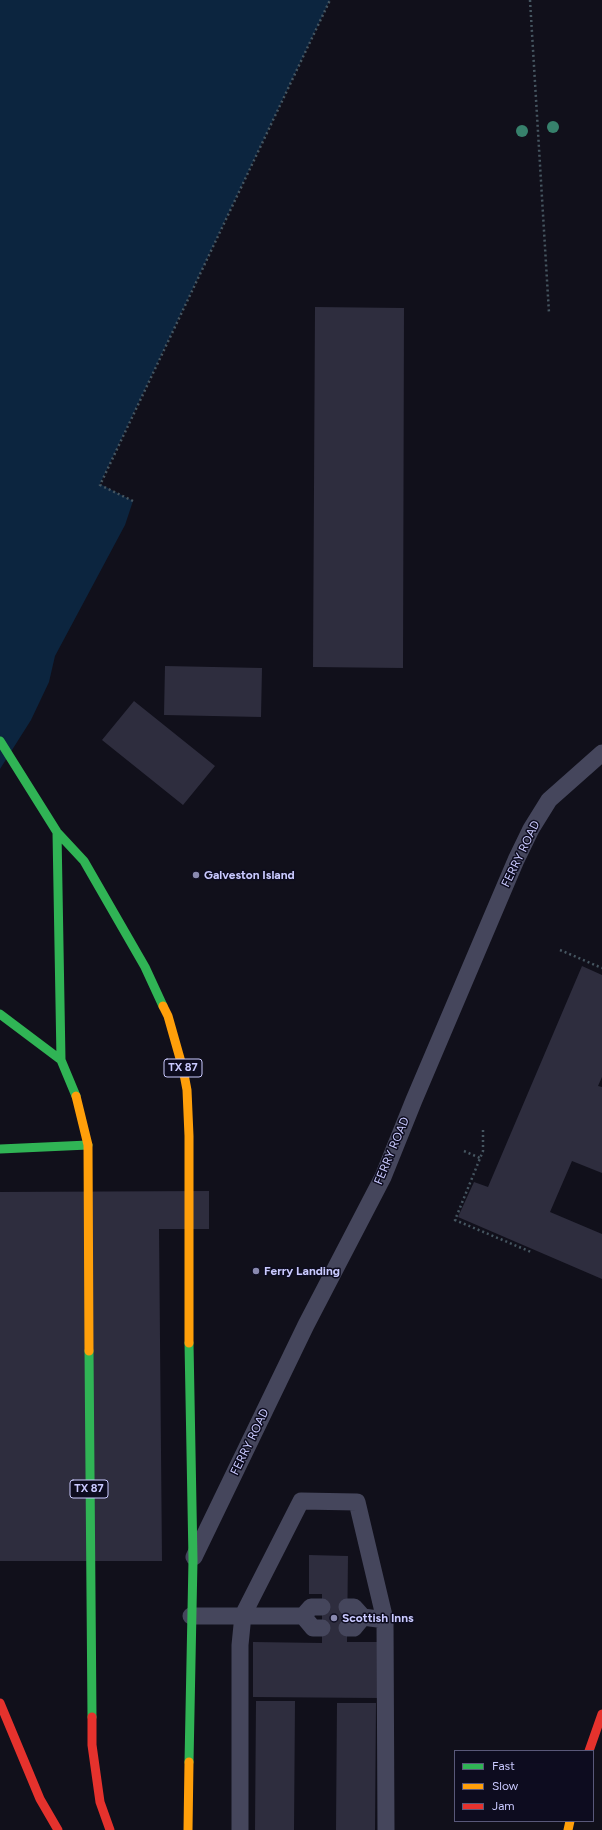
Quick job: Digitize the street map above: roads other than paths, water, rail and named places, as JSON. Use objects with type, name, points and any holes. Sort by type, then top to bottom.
[{"type":"main road","name":"TX 87","points":[[0,741],[57,832],[84,861],[145,967],[168,1016],[183,1068],[189,1114],[189,1339],[193,1560],[188,1830]]},
{"type":"main road","name":"TX 87","points":[[57,832],[61,1060],[77,1097],[88,1145],[90,1686],[92,1745],[100,1802],[110,1830]]},
{"type":"main road","name":"TX 87","points":[[0,1014],[61,1060]]},
{"type":"main road","points":[[0,1149],[88,1145]]},
{"type":"main road","points":[[0,1703],[40,1799],[58,1830]]},
{"type":"main road","points":[[589,1750],[602,1714]]},
{"type":"lane","name":"FERRY ROAD","points":[[193,1560],[306,1326],[383,1177],[414,1100],[516,860],[531,829],[548,800],[602,753]]},
{"type":"lane","points":[[240,1830],[240,1645],[243,1616],[301,1501],[357,1502],[385,1620],[386,1830]]},
{"type":"lane","points":[[192,1616],[303,1616],[312,1607],[322,1607]]},
{"type":"lane","points":[[347,1607],[354,1607],[363,1617],[385,1620]]},
{"type":"lane","points":[[303,1616],[313,1628],[322,1628]]},
{"type":"lane","points":[[347,1628],[354,1628],[363,1617]]},
{"type":"water","points":[[0,0],[330,0],[100,484],[133,501],[125,525],[55,656],[49,682],[31,720],[0,769]]},
{"type":"place","name":"Galveston Island","points":[[196,875]]},
{"type":"place","name":"Ferry Landing","points":[[256,1271]]},
{"type":"place","name":"Scottish Inns","points":[[334,1618]]}]
